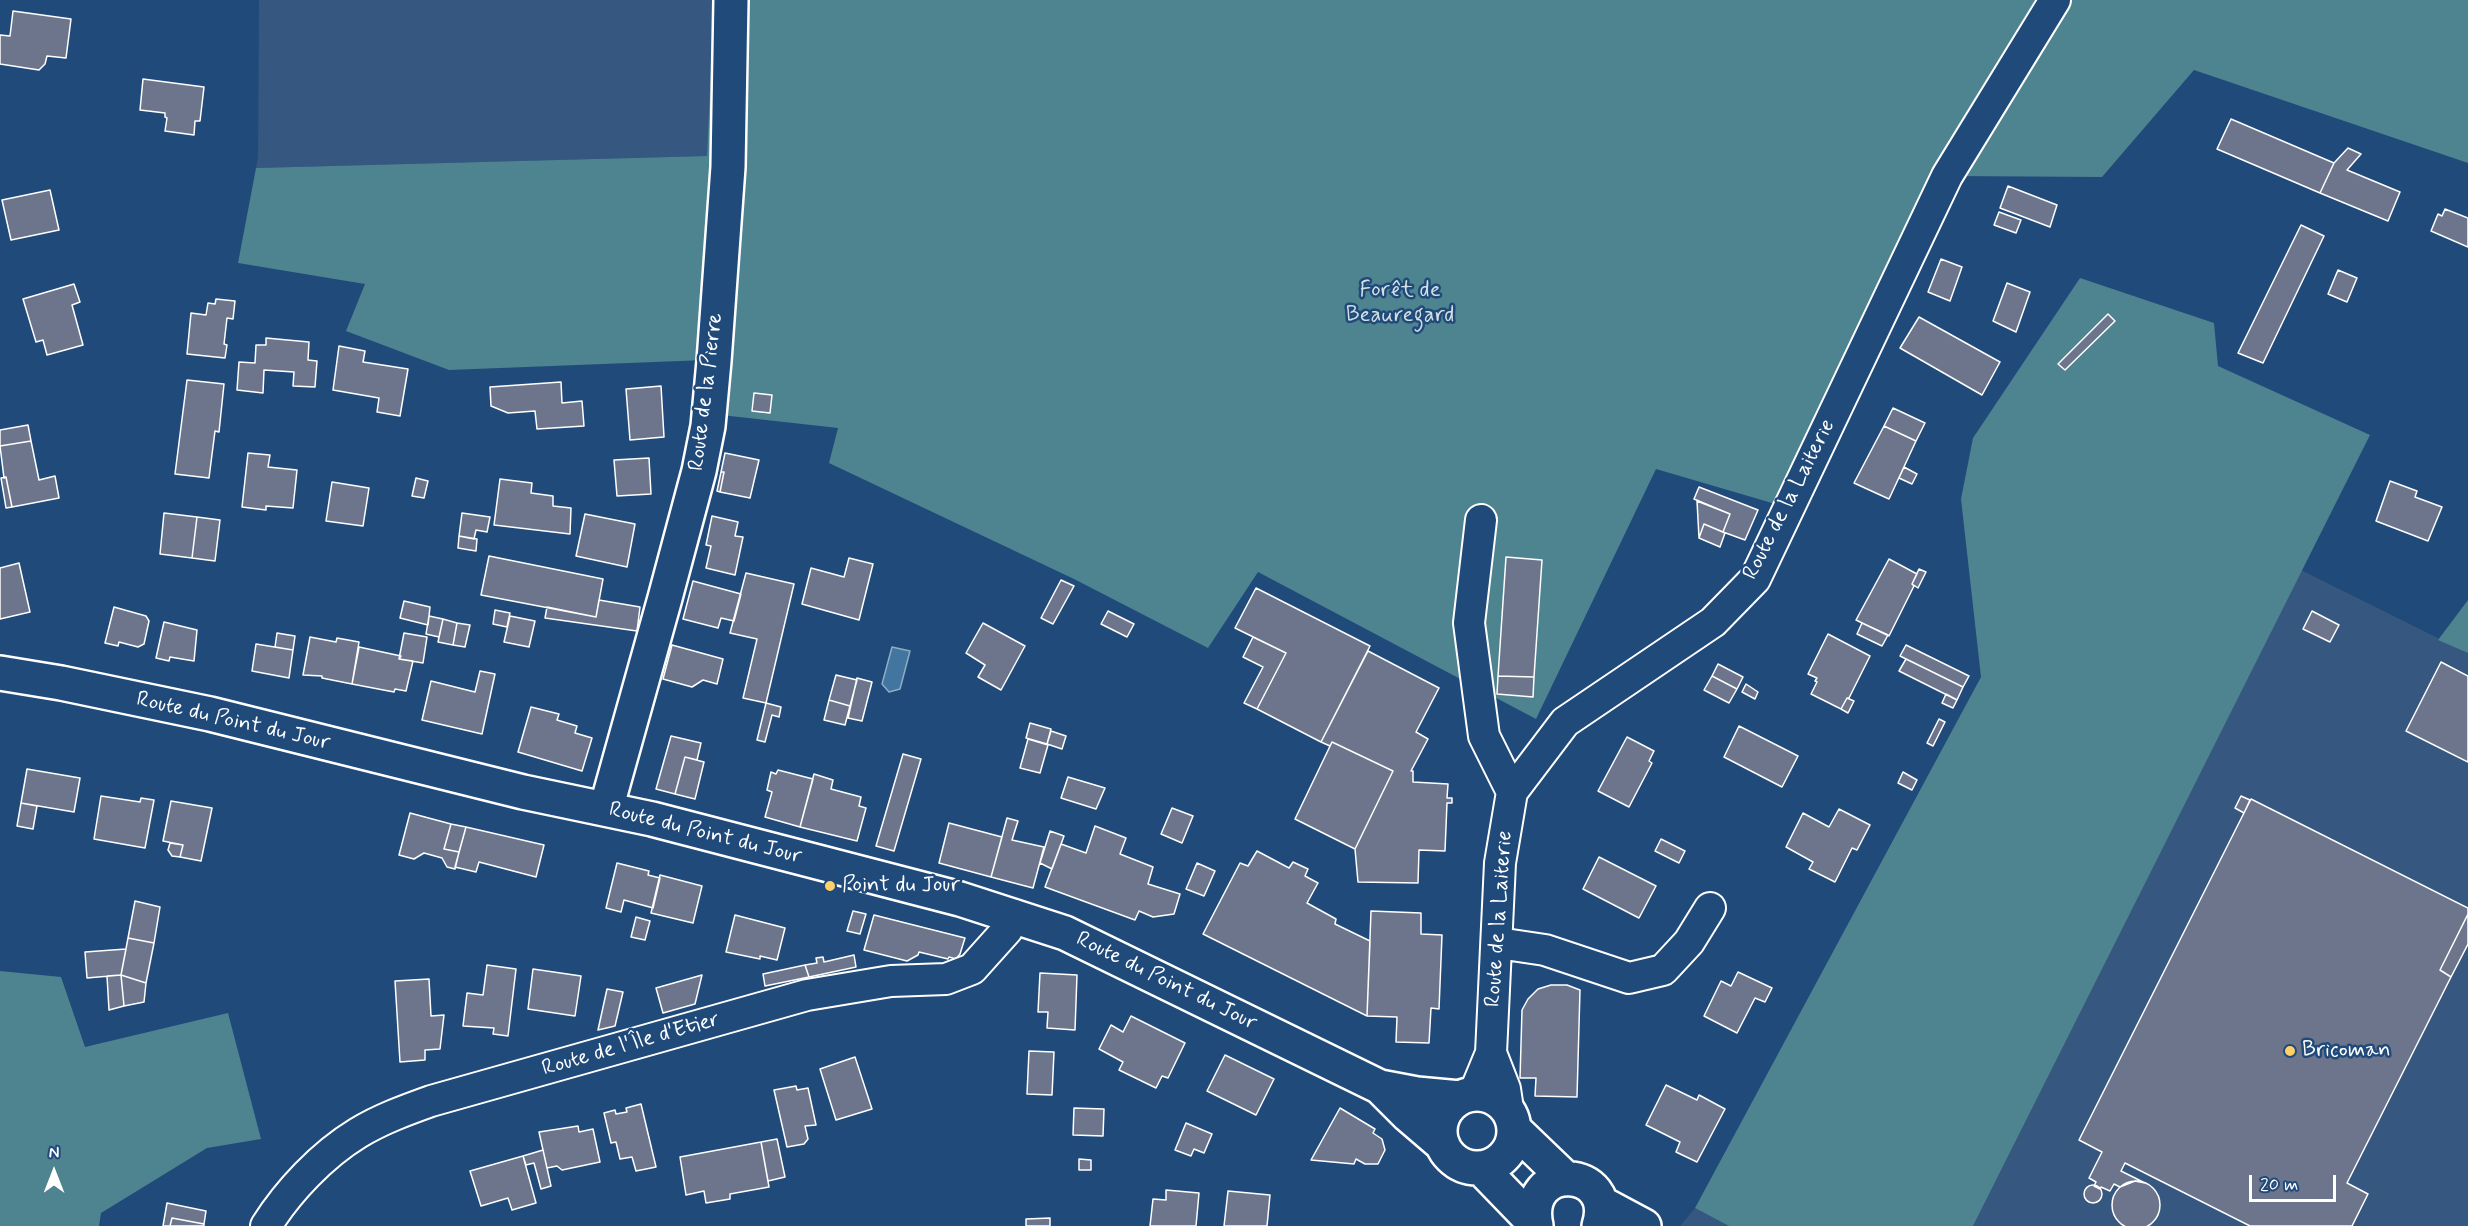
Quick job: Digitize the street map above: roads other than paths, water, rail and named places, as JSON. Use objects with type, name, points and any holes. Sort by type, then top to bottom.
[{"type":"main road","name":"Route de la Pierre","points":[[606,809],[699,471],[708,426],[728,167],[731,0]]},
{"type":"main road","name":"Route du Point du Jour","points":[[0,673],[185,708],[523,792],[652,819],[949,896],[1065,933],[1380,1087],[1417,1095],[1467,1096]]},
{"type":"main road","name":"Route du Point du Jour","points":[[1380,1087],[1407,1115],[1443,1145]]},
{"type":"main road","points":[[1511,1119],[1512,1143],[1505,1155],[1494,1164],[1481,1168],[1458,1163],[1443,1145],[1440,1132],[1442,1119],[1449,1107],[1467,1096],[1487,1095],[1498,1101],[1511,1119],[1565,1178]]},
{"type":"main road","points":[[1481,1168],[1536,1225]]},
{"type":"main road","points":[[1536,1225],[1534,1206],[1543,1188],[1553,1181],[1565,1178],[1577,1179],[1588,1184],[1596,1192],[1600,1214],[1644,1226]]},
{"type":"street","name":"Route de la Laiterie","points":[[1511,1119],[1505,1089],[1491,1053],[1500,863],[1512,792],[1565,722],[1713,622],[1755,579],[1947,176],[2055,0]]},
{"type":"street","points":[[1481,520],[1469,623],[1484,736],[1512,792]]},
{"type":"street","points":[[1498,943],[1545,950],[1629,978],[1663,969],[1689,942],[1710,908]]},
{"type":"street","name":"Route de l'Île d'Etier","points":[[266,1226],[302,1180],[330,1155],[358,1133],[398,1113],[431,1101],[807,995],[891,981],[946,979],[972,969],[1007,930],[1014,915]]},
{"type":"street","name":"Route de la Laiterie","points":[[1467,1096],[1491,1053]]},
{"type":"place","name":"Point du Jour","points":[[830,886]]},
{"type":"place","name":"Bricoman","points":[[2290,1051]]},
{"type":"park label","name":"Forêt de Beauregard","points":[[1400,304]]}]
